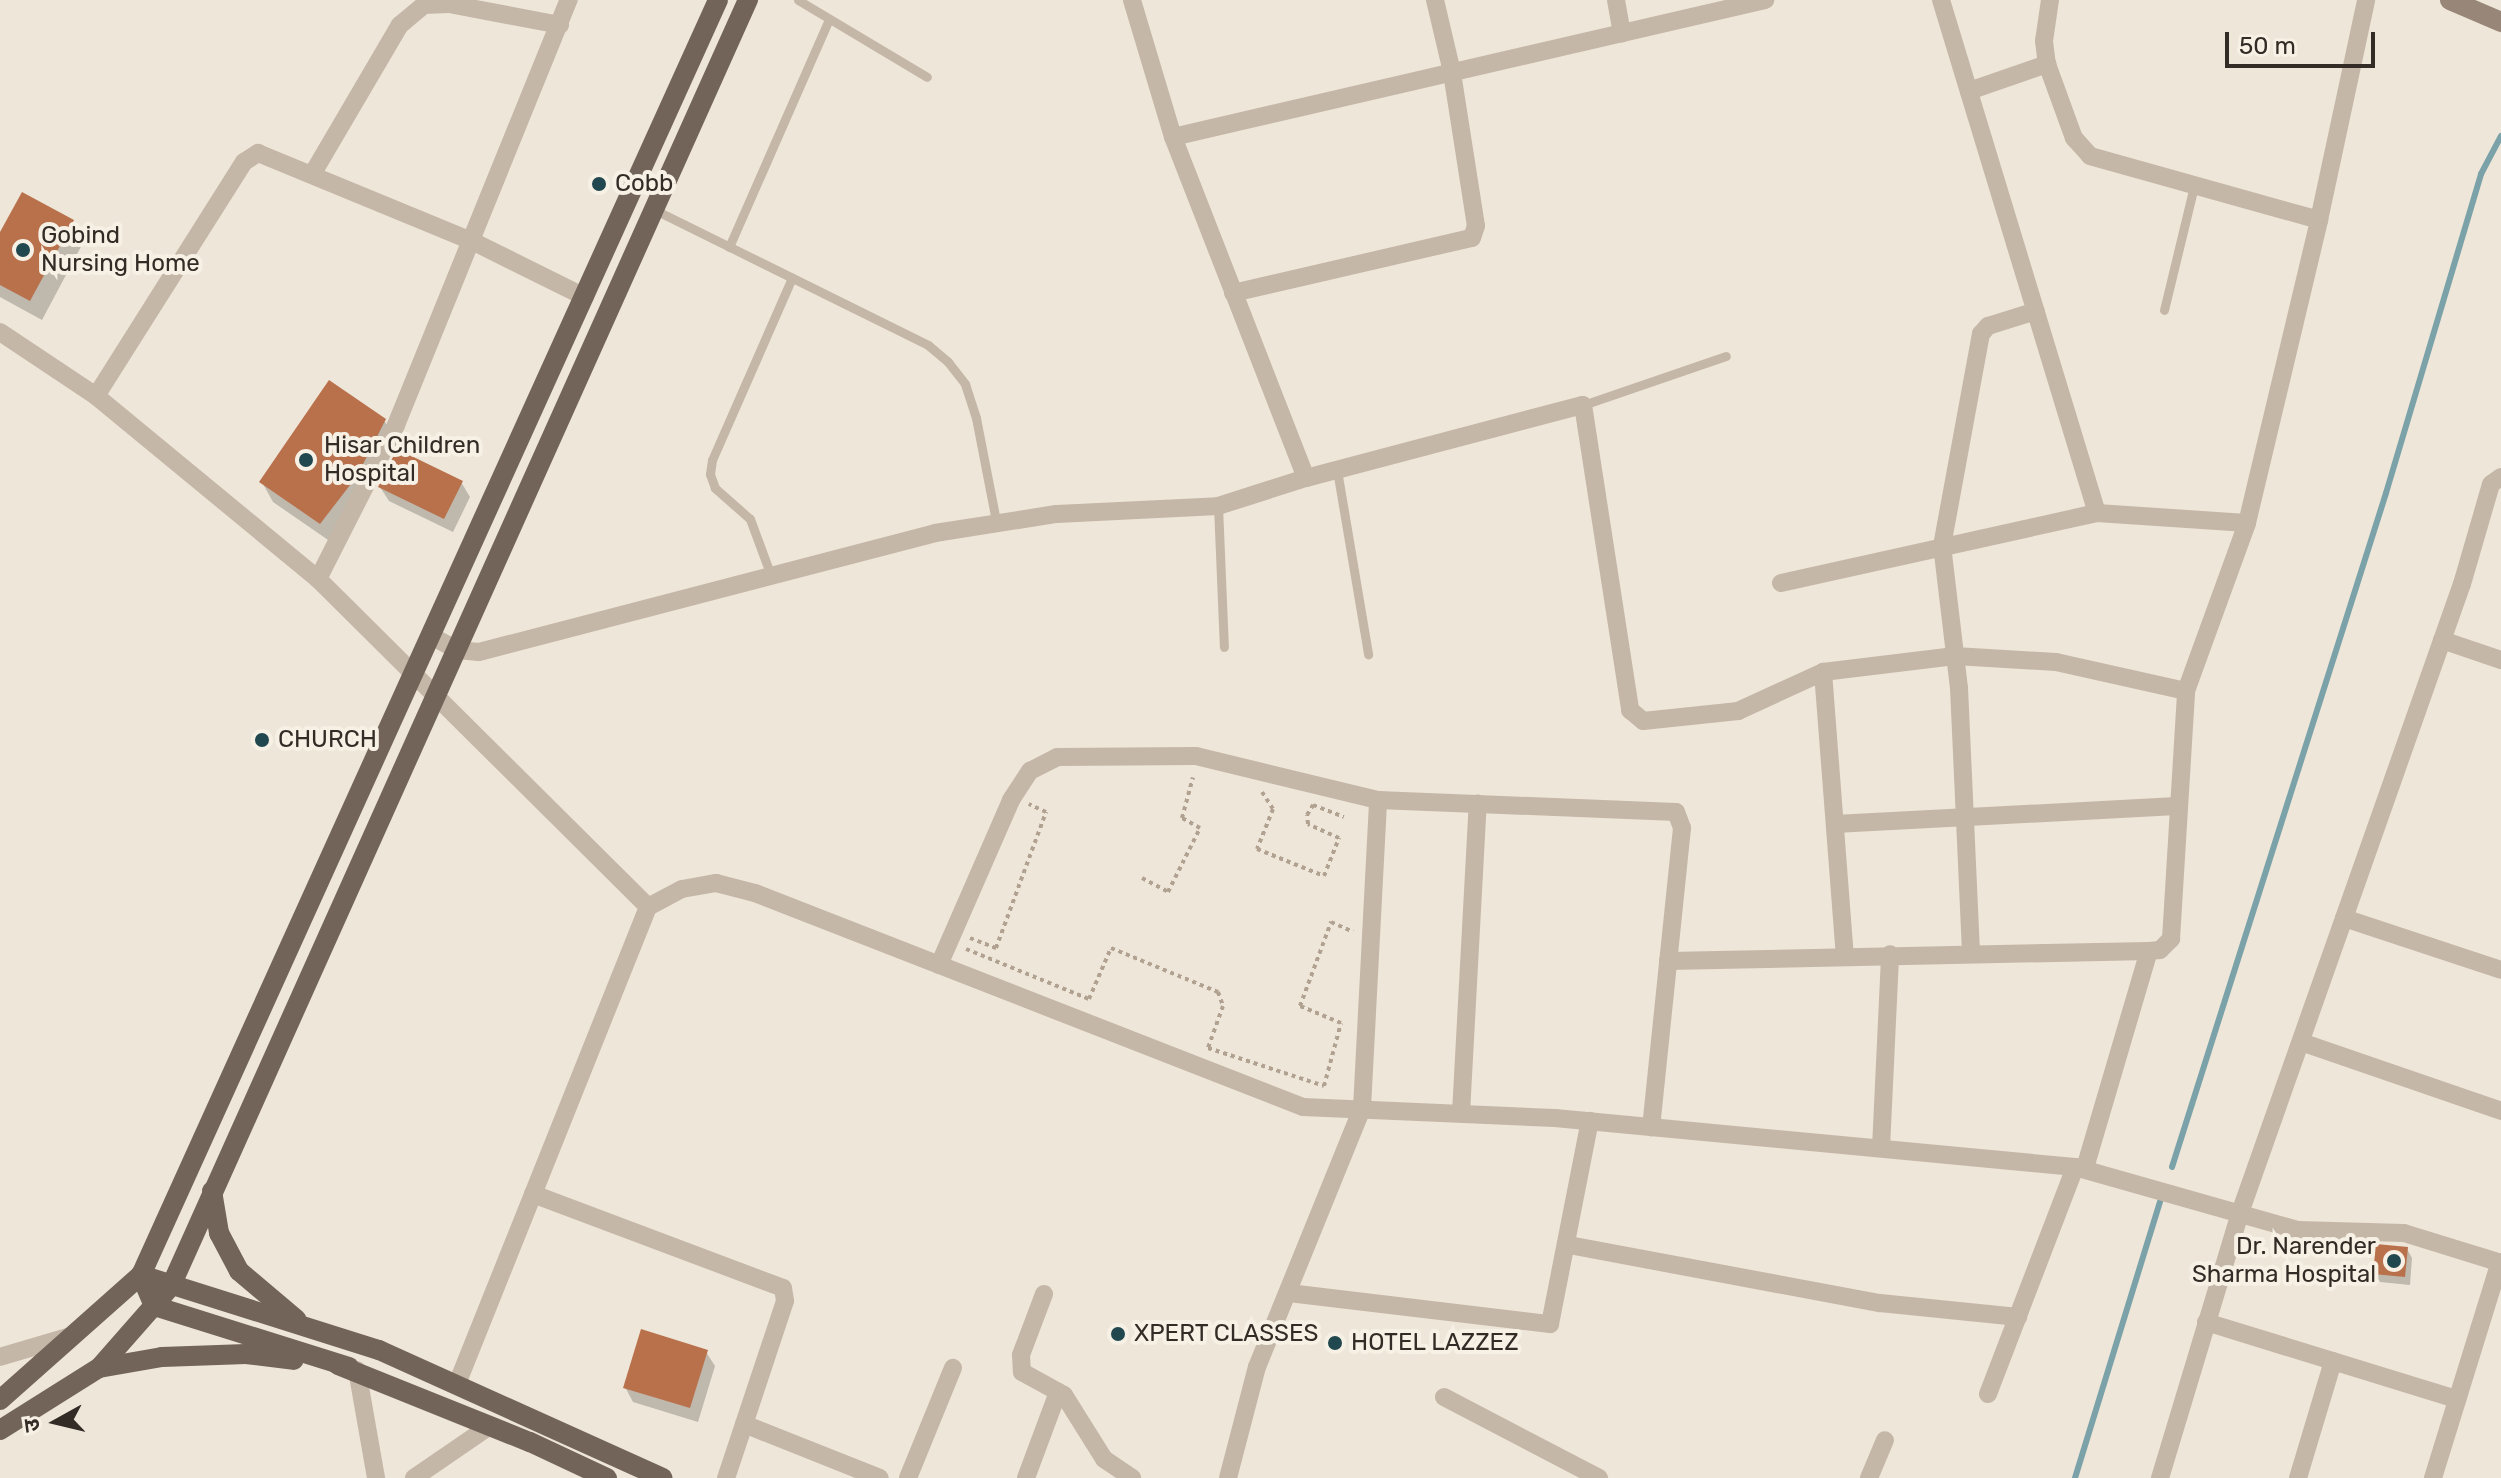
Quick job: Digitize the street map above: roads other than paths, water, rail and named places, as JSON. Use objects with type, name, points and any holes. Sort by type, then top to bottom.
[{"type":"main road","points":[[0,1400],[80,1333],[141,1275],[718,0]]},
{"type":"main road","points":[[0,1430],[99,1368],[171,1286],[748,0]]},
{"type":"main road","points":[[212,1191],[219,1233],[239,1271],[308,1328]]},
{"type":"main road","points":[[141,1275],[379,1350],[662,1478]]},
{"type":"main road","points":[[141,1275],[154,1306],[353,1368],[491,1425],[607,1478]]},
{"type":"main road","points":[[99,1368],[162,1357],[246,1354],[353,1368]]},
{"type":"street","points":[[318,579],[396,425],[569,0]]},
{"type":"street","points":[[1132,0],[1173,137],[1306,478]]},
{"type":"street","points":[[1233,293],[1472,238],[1476,226],[1452,72],[1435,0]]},
{"type":"street","points":[[1616,0],[1622,33]]},
{"type":"street","points":[[1173,137],[1765,0]]},
{"type":"street","points":[[1941,0],[2097,513]]},
{"type":"street","points":[[2050,0],[2044,41],[2047,64],[2074,138],[2090,156],[2319,220]]},
{"type":"street","points":[[1668,961],[1971,952],[2149,951],[2169,944],[2173,928],[2177,806],[2186,691],[2247,523],[2319,220],[2366,0]]},
{"type":"street","points":[[2450,0],[2501,22]]},
{"type":"street","points":[[313,173],[400,25],[424,5],[449,4],[560,25]]},
{"type":"street","points":[[1969,91],[2047,64]]},
{"type":"street","points":[[96,396],[250,156],[268,155],[313,173],[472,241],[585,297]]},
{"type":"street","points":[[1971,952],[1955,656],[1942,546],[1978,341],[1988,326],[2036,311]]},
{"type":"street","points":[[0,332],[96,396],[318,579],[412,677],[648,907]]},
{"type":"street","points":[[431,636],[457,650],[479,652],[770,573],[996,521],[1218,506],[1306,478],[1583,405],[1632,715],[1643,721],[1738,711],[1823,672],[1955,656],[2056,662],[2186,691]]},
{"type":"street","points":[[2160,1478],[2241,1210],[2442,640],[2491,484],[2501,477]]},
{"type":"street","points":[[1781,583],[2097,513],[2247,523]]},
{"type":"street","points":[[2442,640],[2501,660]]},
{"type":"street","points":[[1823,672],[1845,956]]},
{"type":"street","points":[[939,965],[1011,800],[1030,771],[1057,757],[1196,756],[1378,800],[1676,812],[1682,828],[1651,1127]]},
{"type":"street","points":[[1228,1478],[1257,1367],[1362,1108],[1378,800]]},
{"type":"street","points":[[1461,1113],[1478,803]]},
{"type":"street","points":[[1835,824],[2177,806]]},
{"type":"street","points":[[457,1384],[648,907],[682,889],[716,883],[755,893],[1303,1107],[1590,1121],[2080,1167],[2241,1210],[2298,1230],[2404,1233],[2500,1263],[2433,1478]]},
{"type":"street","points":[[2344,918],[2500,967]]},
{"type":"street","points":[[1988,1394],[2080,1167],[2149,951]]},
{"type":"street","points":[[1881,1148],[1890,954]]},
{"type":"street","points":[[2301,1042],[2501,1111]]},
{"type":"street","points":[[1289,1293],[1545,1325],[1555,1317],[1590,1121]]},
{"type":"street","points":[[533,1194],[783,1288],[785,1301],[726,1478]]},
{"type":"street","points":[[1569,1245],[1868,1301],[2018,1317]]},
{"type":"street","points":[[1044,1294],[1020,1364],[1029,1378],[1058,1392],[1078,1413],[1104,1459],[1132,1478]]},
{"type":"street","points":[[2206,1322],[2457,1399]]},
{"type":"street","points":[[0,1357],[80,1333]]},
{"type":"street","points":[[2298,1478],[2333,1361]]},
{"type":"street","points":[[353,1368],[376,1478]]},
{"type":"street","points":[[908,1478],[953,1368]]},
{"type":"street","points":[[1026,1478],[1058,1392]]},
{"type":"street","points":[[1444,1397],[1599,1478]]},
{"type":"street","points":[[744,1424],[880,1478]]},
{"type":"street","points":[[414,1478],[491,1425]]},
{"type":"street","points":[[1869,1478],[1885,1440]]},
{"type":"lane","points":[[798,0],[927,77]]},
{"type":"lane","points":[[729,247],[829,19]]},
{"type":"lane","points":[[2164,310],[2194,186]]},
{"type":"lane","points":[[653,209],[928,345],[948,362],[965,384],[976,418],[996,521]]},
{"type":"lane","points":[[770,573],[750,519],[715,488],[710,474],[712,460],[792,278]]},
{"type":"lane","points":[[1583,405],[1726,356]]},
{"type":"lane","points":[[1337,470],[1368,654]]},
{"type":"lane","points":[[1218,506],[1224,647]]},
{"type":"waterway","points":[[2172,1167],[2386,493],[2481,174],[2501,136]]},
{"type":"waterway","points":[[2075,1478],[2162,1196]]},
{"type":"place","name":"Cobb","points":[[599,184]]},
{"type":"place","name":"Gobind Nursing Home","points":[[23,250]]},
{"type":"place","name":"Hisar Children Hospital","points":[[306,460]]},
{"type":"place","name":"CHURCH","points":[[262,740]]},
{"type":"place","name":"Dr. Narender Sharma Hospital","points":[[2394,1261]]},
{"type":"place","name":"XPERT CLASSES","points":[[1118,1334]]},
{"type":"place","name":"HOTEL LAZZEZ","points":[[1335,1343]]}]
